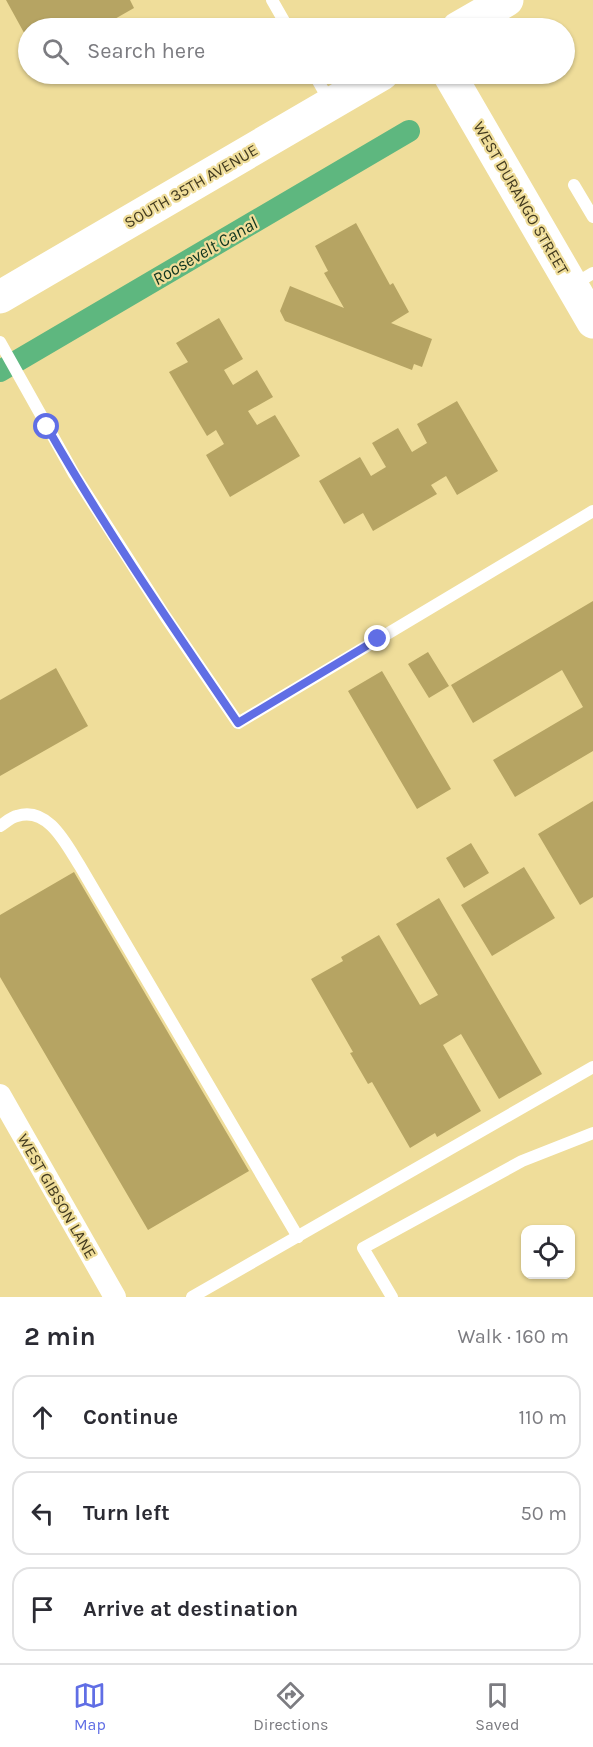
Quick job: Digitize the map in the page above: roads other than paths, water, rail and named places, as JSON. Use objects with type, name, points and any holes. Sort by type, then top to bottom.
[{"type":"main road","points":[[476,18],[507,0]]},
{"type":"main road","name":"SOUTH 35TH AVENUE","points":[[0,297],[364,84]]},
{"type":"main road","name":"WEST DURANGO STREET","points":[[455,84],[582,280],[593,322]]},
{"type":"street","name":"WEST GIBSON LANE","points":[[0,1095],[115,1297]]},
{"type":"lane","points":[[272,0],[282,18]]},
{"type":"lane","points":[[320,84],[330,103]]},
{"type":"lane","points":[[574,185],[593,217]]},
{"type":"lane","points":[[0,342],[74,474],[165,616],[238,723],[593,512]]},
{"type":"lane","points":[[0,826],[17,815],[35,815],[52,825],[80,866],[298,1237]]},
{"type":"lane","points":[[192,1297],[593,1067]]},
{"type":"lane","points":[[392,1297],[363,1248],[522,1161],[593,1133]]},
{"type":"waterway","name":"Roosevelt Canal","points":[[0,371],[409,131]]}]
